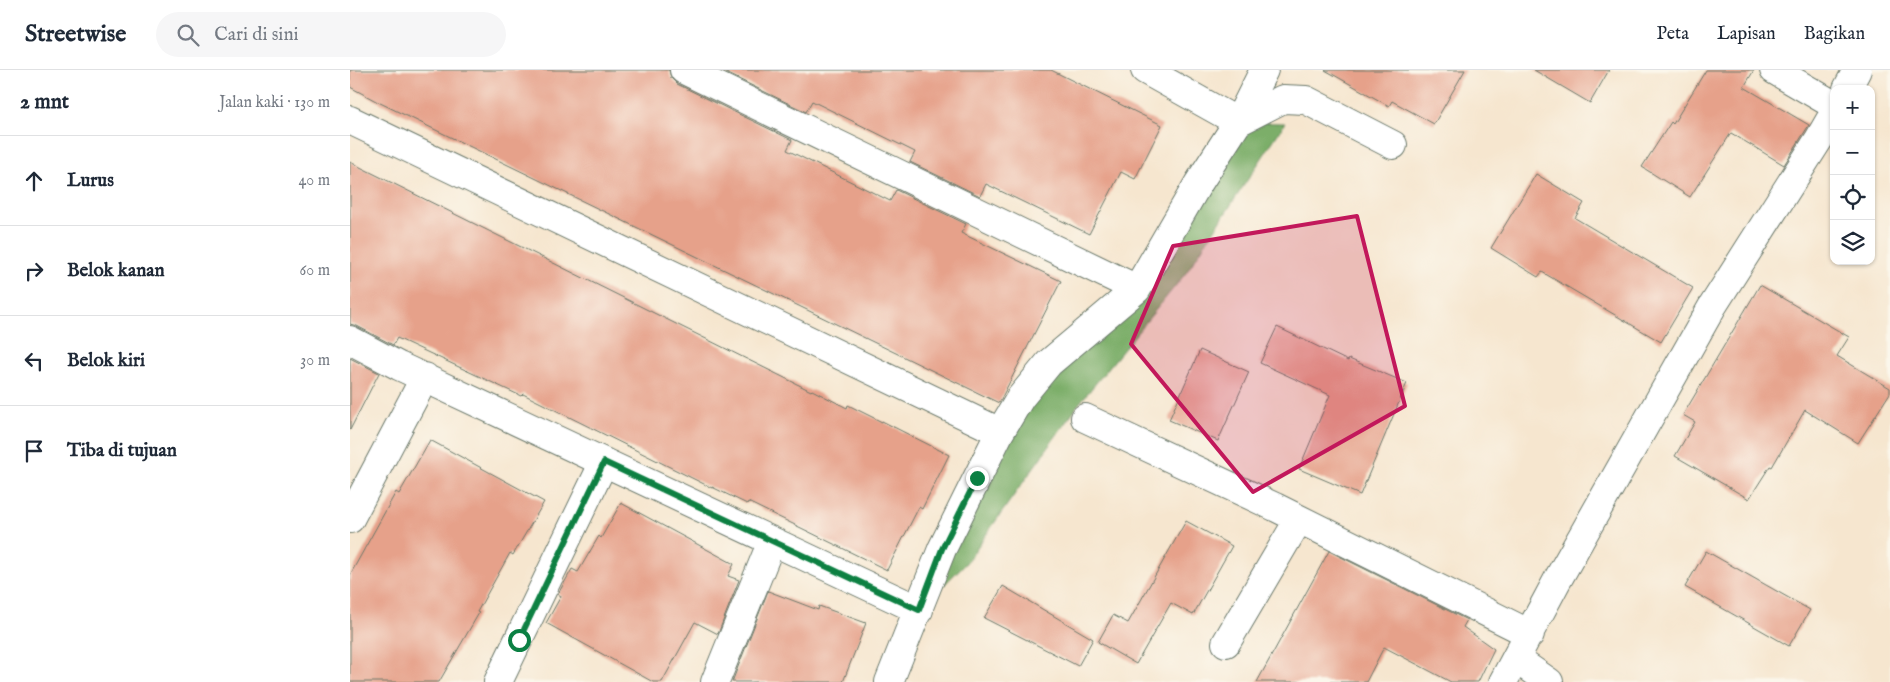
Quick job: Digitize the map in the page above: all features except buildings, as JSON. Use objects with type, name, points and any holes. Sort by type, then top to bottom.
[{"type":"street","points":[[684,70],[1137,290]]},
{"type":"street","points":[[1145,70],[1238,122]]},
{"type":"street","points":[[889,682],[942,549],[1000,432],[1021,397],[1048,363],[1137,290],[1198,184],[1238,122],[1264,70]]},
{"type":"street","points":[[1774,70],[1830,103]]},
{"type":"street","points":[[1849,85],[1857,70]]},
{"type":"street","points":[[1238,122],[1283,99],[1306,100],[1392,145]]},
{"type":"street","points":[[1503,682],[1563,570],[1712,307],[1830,119]]},
{"type":"street","points":[[350,120],[1000,432]]},
{"type":"street","points":[[350,340],[398,366],[919,610]]},
{"type":"street","points":[[350,519],[425,377]]},
{"type":"street","points":[[1085,418],[1299,519],[1530,634]]},
{"type":"street","points":[[498,682],[604,462]]},
{"type":"street","points":[[1226,643],[1299,519]]},
{"type":"street","points":[[716,682],[772,541]]},
{"type":"street","points":[[1516,659],[1549,682]]},
{"type":"highlighted area","points":[[1357,216],[1405,406],[1253,492],[1131,344],[1173,246]]},
{"type":"green space","points":[[1238,122],[1285,123],[1186,273],[1078,405],[966,563],[919,610],[1000,432],[1097,322]]},
{"type":"route","points":[[519,640],[604,462],[919,610],[942,549],[977,478]]}]
